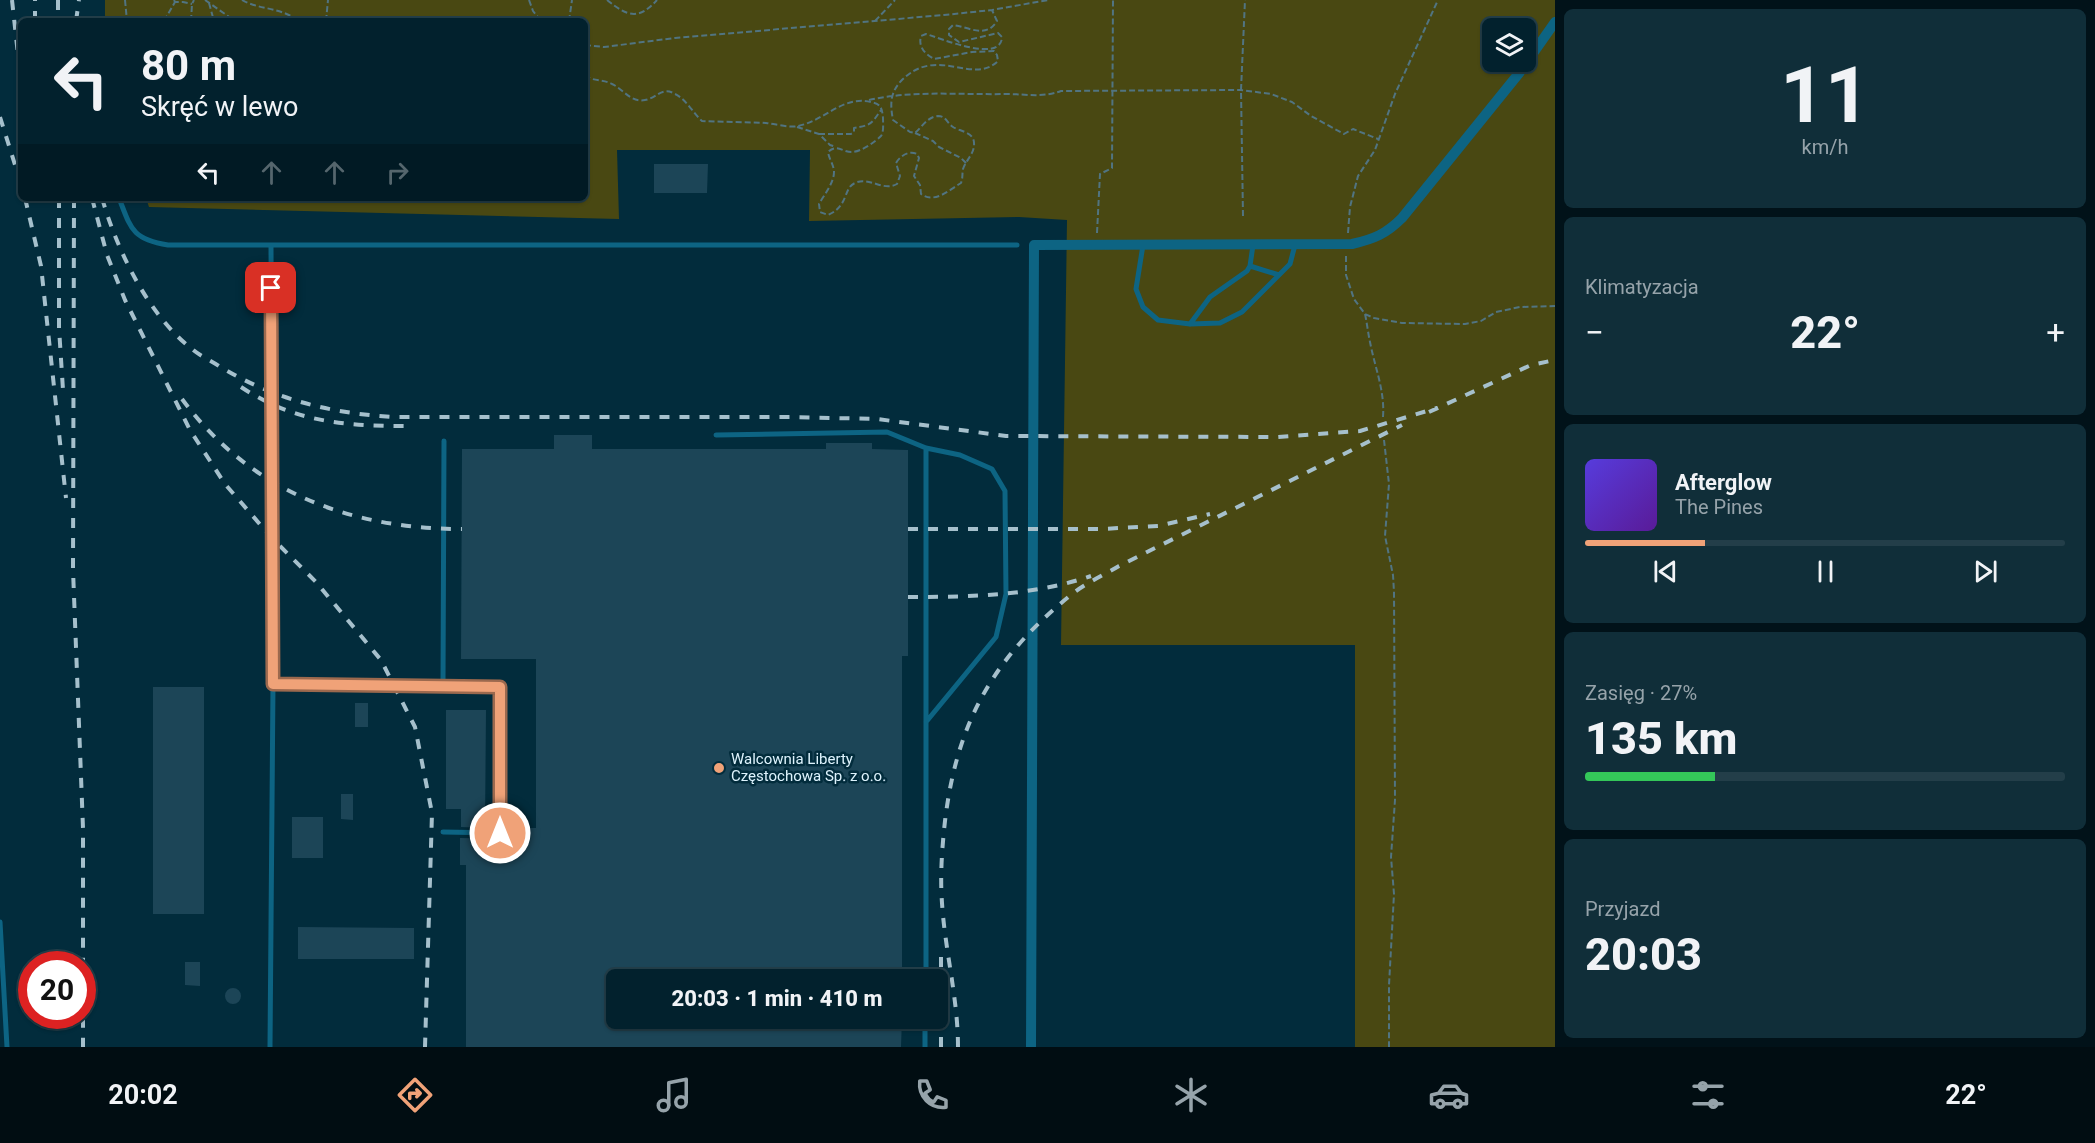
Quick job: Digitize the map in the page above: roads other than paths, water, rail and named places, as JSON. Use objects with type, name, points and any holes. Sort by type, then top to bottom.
[{"type":"street","points":[[1031,1047],[1034,245],[1352,244],[1377,238],[1393,227],[1520,72],[1555,22]]},
{"type":"lane","points":[[120,201],[131,229],[148,242],[168,245],[1017,245]]},
{"type":"lane","points":[[1143,245],[1136,289],[1143,306],[1158,320],[1190,324],[1220,323],[1242,312],[1290,264],[1295,245]]},
{"type":"lane","points":[[1190,324],[1210,297],[1250,266],[1253,245]]},
{"type":"lane","points":[[270,1047],[273,684],[271,246]]},
{"type":"lane","points":[[1250,266],[1279,275]]},
{"type":"lane","points":[[716,435],[887,432],[926,448],[960,455],[992,469],[1005,491],[1006,594],[996,637],[926,722]]},
{"type":"lane","points":[[442,686],[444,441]]},
{"type":"lane","points":[[926,448],[926,969]]},
{"type":"lane","points":[[273,684],[500,687],[500,833],[443,832]]},
{"type":"lane","points":[[0,922],[7,1047]]},
{"type":"lane","points":[[925,1047],[926,1029]]},
{"type":"railway","points":[[12,0],[18,55]]},
{"type":"railway","points":[[35,0],[35,18]]},
{"type":"railway","points":[[58,0],[58,18]]},
{"type":"railway","points":[[76,18],[79,0]]},
{"type":"railway","points":[[0,117],[18,174]]},
{"type":"railway","points":[[26,201],[41,266],[66,498]]},
{"type":"railway","points":[[59,201],[59,328],[63,390]]},
{"type":"railway","points":[[74,201],[73,570],[83,828],[83,1047]]},
{"type":"railway","points":[[93,201],[107,255],[125,300],[190,430],[225,484],[271,537],[316,582],[381,660],[415,727],[432,813],[425,1047]]},
{"type":"railway","points":[[103,201],[125,260],[148,300],[176,335],[192,349],[239,378],[281,396],[346,412],[392,417],[877,419],[1006,436],[1277,437],[1360,431],[1437,408]]},
{"type":"railway","points":[[1429,412],[1531,365],[1555,360]]},
{"type":"railway","points":[[241,387],[280,408],[320,420],[361,425],[405,426]]},
{"type":"railway","points":[[182,399],[209,431],[239,458],[271,481],[305,498],[342,512],[380,522],[462,529]]},
{"type":"railway","points":[[958,1047],[956,1011],[942,903],[945,821],[959,752],[970,722],[1001,667],[1021,642],[1045,618],[1083,586],[1402,425]]},
{"type":"railway","points":[[908,529],[1101,529],[1158,526],[1210,514]]},
{"type":"railway","points":[[908,597],[1001,594],[1046,588],[1091,576]]},
{"type":"railway","points":[[941,948],[941,1047]]},
{"type":"place","name":"Walcownia Liberty Częstochowa Sp. z o.o.","points":[[719,768]]}]
